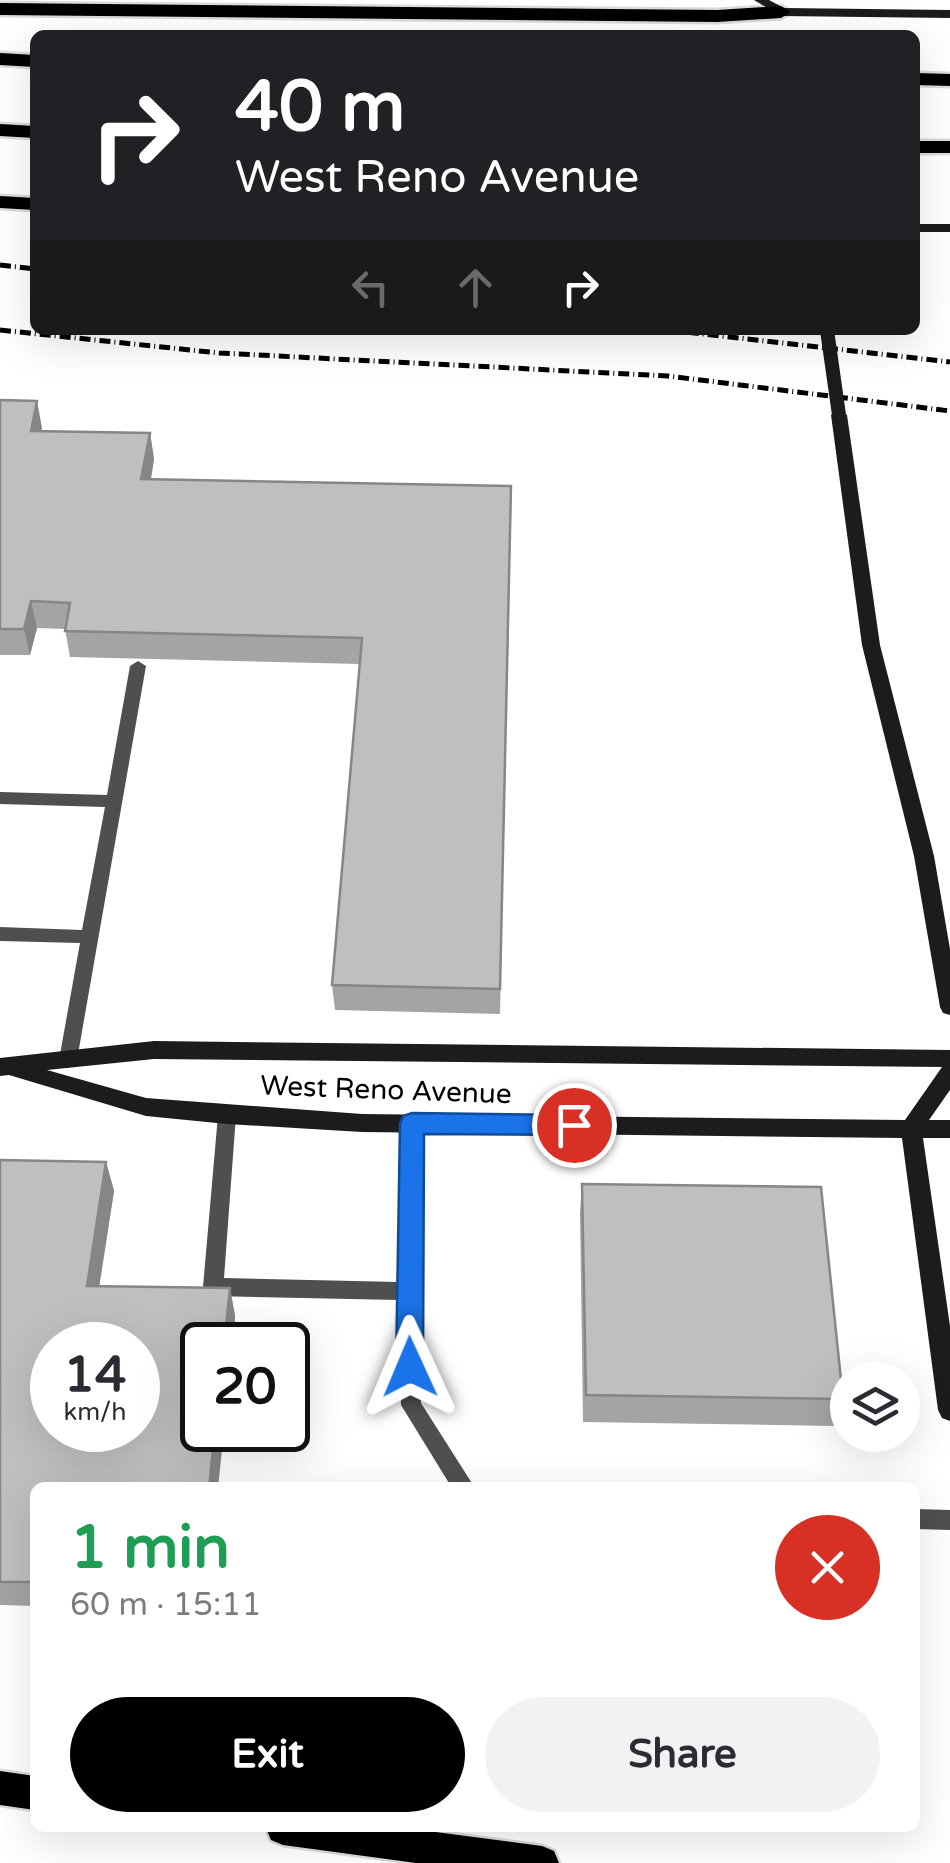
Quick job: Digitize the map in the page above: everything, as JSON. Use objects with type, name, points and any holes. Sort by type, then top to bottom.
[{"type":"highway","points":[[0,8],[782,18]]},
{"type":"highway","points":[[0,59],[30,61]]},
{"type":"highway","points":[[920,79],[950,80]]},
{"type":"highway","points":[[0,130],[30,132]]},
{"type":"highway","points":[[920,147],[950,148]]},
{"type":"highway","points":[[0,202],[30,204]]},
{"type":"main road","points":[[760,0],[782,18],[950,14]]},
{"type":"main road","points":[[782,18],[799,0]]},
{"type":"main road","points":[[920,228],[950,228]]},
{"type":"main road","points":[[828,335],[872,645],[921,843],[950,1007]]},
{"type":"main road","name":"West Reno Avenue","points":[[3,1067],[154,1050],[950,1059]]},
{"type":"main road","name":"West Reno Avenue","points":[[3,1067],[146,1107],[228,1115],[412,1124],[950,1129]]},
{"type":"main road","points":[[950,1072],[912,1128],[950,1410]]},
{"type":"main road","points":[[0,1788],[30,1792]]},
{"type":"main road","points":[[313,1832],[542,1863]]},
{"type":"lane","points":[[68,1060],[138,666]]},
{"type":"lane","points":[[0,798],[116,800]]},
{"type":"lane","points":[[0,934],[91,937]]},
{"type":"lane","points":[[228,1115],[212,1288],[408,1291]]},
{"type":"lane","points":[[412,1124],[408,1291],[411,1405],[461,1482]]},
{"type":"lane","points":[[920,1519],[950,1520]]},
{"type":"building","points":[[0,400],[37,401],[31,431],[150,433],[141,479],[511,486],[500,989],[332,985],[362,638],[65,631],[70,603],[31,601],[24,629],[0,629]]},
{"type":"building","points":[[0,1160],[106,1162],[87,1286],[230,1288],[226,1322],[180,1322],[180,1452],[213,1452],[210,1482],[30,1482],[30,1582],[0,1582]]},
{"type":"building","points":[[582,1184],[821,1187],[839,1362],[830,1362],[830,1399],[586,1395]]},
{"type":"railway","points":[[0,265],[30,268]]},
{"type":"railway","points":[[0,330],[30,333]]},
{"type":"railway","points":[[48,335],[219,353],[668,376],[950,411]]},
{"type":"railway","points":[[712,335],[950,362]]},
{"type":"route","points":[[410,1367],[412,1124],[574,1125]]}]
